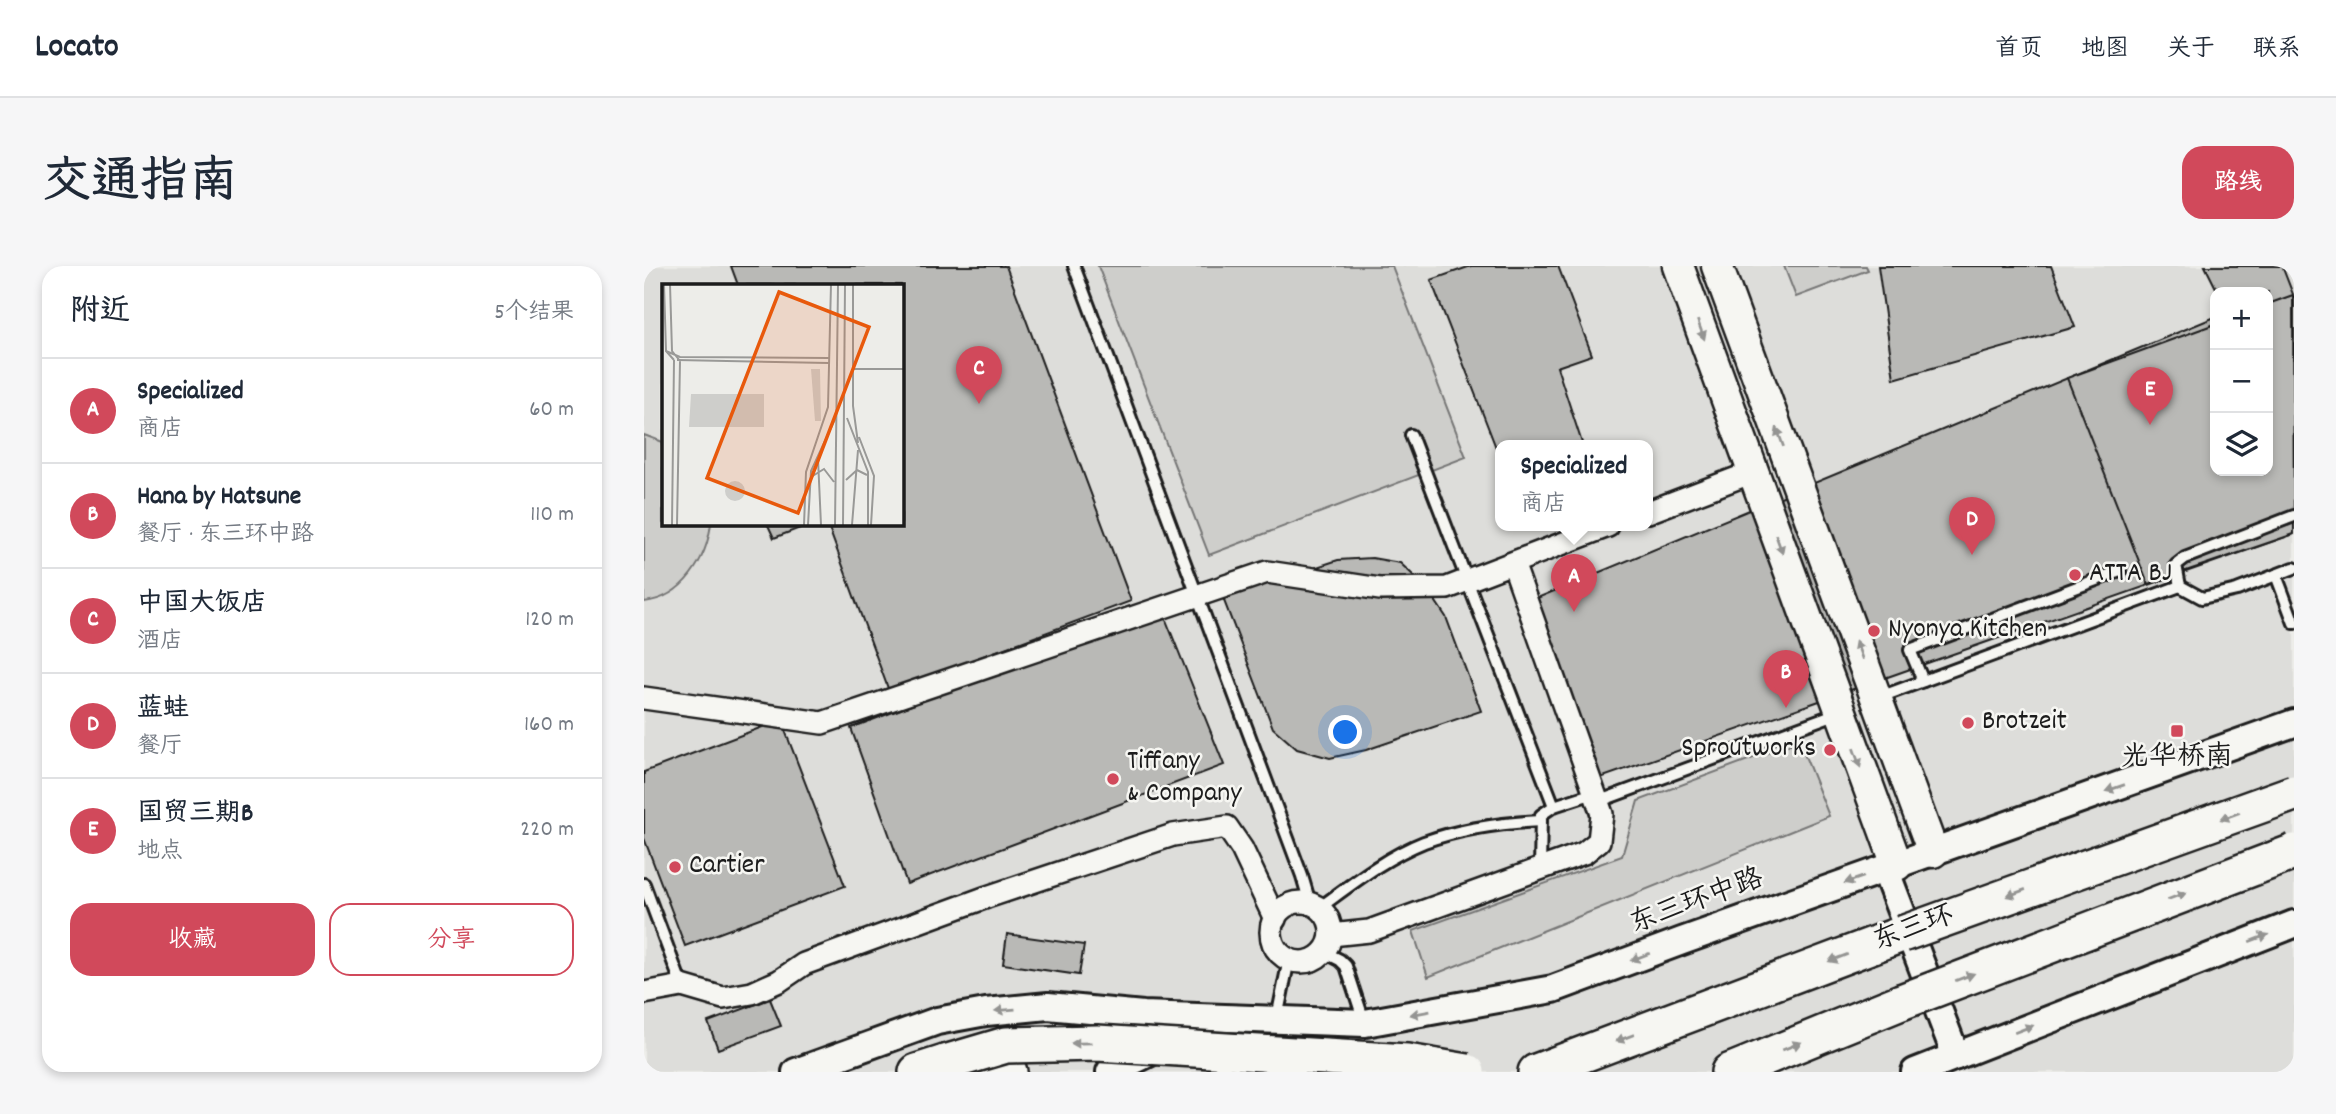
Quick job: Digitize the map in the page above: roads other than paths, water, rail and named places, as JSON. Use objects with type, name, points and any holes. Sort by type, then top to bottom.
[{"type":"highway","name":"东三环","points":[[1536,1072],[1902,934],[2294,793]]},
{"type":"highway","points":[[1729,1072],[1901,1002],[2294,852]]},
{"type":"highway","points":[[931,1067],[1006,1045],[1097,1043],[1407,1062],[1467,1072]]},
{"type":"highway","points":[[931,1067],[997,1067],[1009,1072]]},
{"type":"main road","points":[[1678,266],[1841,712],[1891,867]]},
{"type":"main road","points":[[1717,266],[1934,852]]},
{"type":"street","points":[[1653,510],[1753,472]]},
{"type":"street","points":[[644,698],[822,723],[1267,572],[1380,589],[1447,588],[1595,531]]},
{"type":"street","points":[[1327,944],[1326,915],[1314,906],[1299,902],[1289,905],[1275,919],[1271,928],[1275,946],[1280,954],[1289,959],[1307,962],[1327,944],[1584,853],[1599,841],[1602,814],[1513,562]]},
{"type":"street","name":"东三环中路","points":[[1110,1072],[1220,1018],[1365,1023],[1553,989],[2294,723]]},
{"type":"street","points":[[644,993],[682,986],[723,998],[752,993],[779,981],[804,964],[987,897],[1173,835],[1227,827],[1242,849],[1275,919]]},
{"type":"street","points":[[1891,867],[1956,1056]]},
{"type":"street","points":[[1919,1071],[2294,924]]},
{"type":"street","points":[[796,1072],[937,1021],[986,1012],[1048,1006],[1143,1015],[1220,1018]]},
{"type":"lane","points":[[1074,266],[1314,906],[1422,843],[1459,831],[1502,823],[1541,821]]},
{"type":"lane","points":[[1411,435],[1554,806]]},
{"type":"lane","points":[[2180,586],[2176,565],[2185,558],[2294,516]]},
{"type":"lane","points":[[1877,698],[2180,586],[2202,598],[2237,590],[2294,568]]},
{"type":"lane","points":[[1923,681],[1910,650],[2120,571]]},
{"type":"lane","points":[[2276,575],[2294,623]]},
{"type":"lane","points":[[1540,869],[1541,815],[1554,806],[1596,797],[1841,712]]},
{"type":"lane","points":[[644,884],[682,986]]},
{"type":"lane","points":[[1327,944],[1346,966],[1365,1023]]},
{"type":"lane","points":[[1277,1020],[1289,959]]},
{"type":"place","name":"中国大饭店","points":[[979,404]]},
{"type":"place","name":"国贸三期B","points":[[2150,425]]},
{"type":"place","name":"蓝蛙","points":[[1972,555]]},
{"type":"place","name":"ATTA BJ","points":[[2075,575]]},
{"type":"place","name":"Specialized","points":[[1574,612]]},
{"type":"place","name":"Nyonya Kitchen","points":[[1874,631]]},
{"type":"place","name":"Hana by Hatsune","points":[[1786,708]]},
{"type":"place","name":"Brotzeit","points":[[1968,723]]},
{"type":"place","name":"光华桥南","points":[[2177,731]]},
{"type":"place","name":"Sproutworks","points":[[1830,750]]},
{"type":"place","name":"Tiffany & Company","points":[[1113,779]]},
{"type":"place","name":"Cartier","points":[[675,867]]}]
